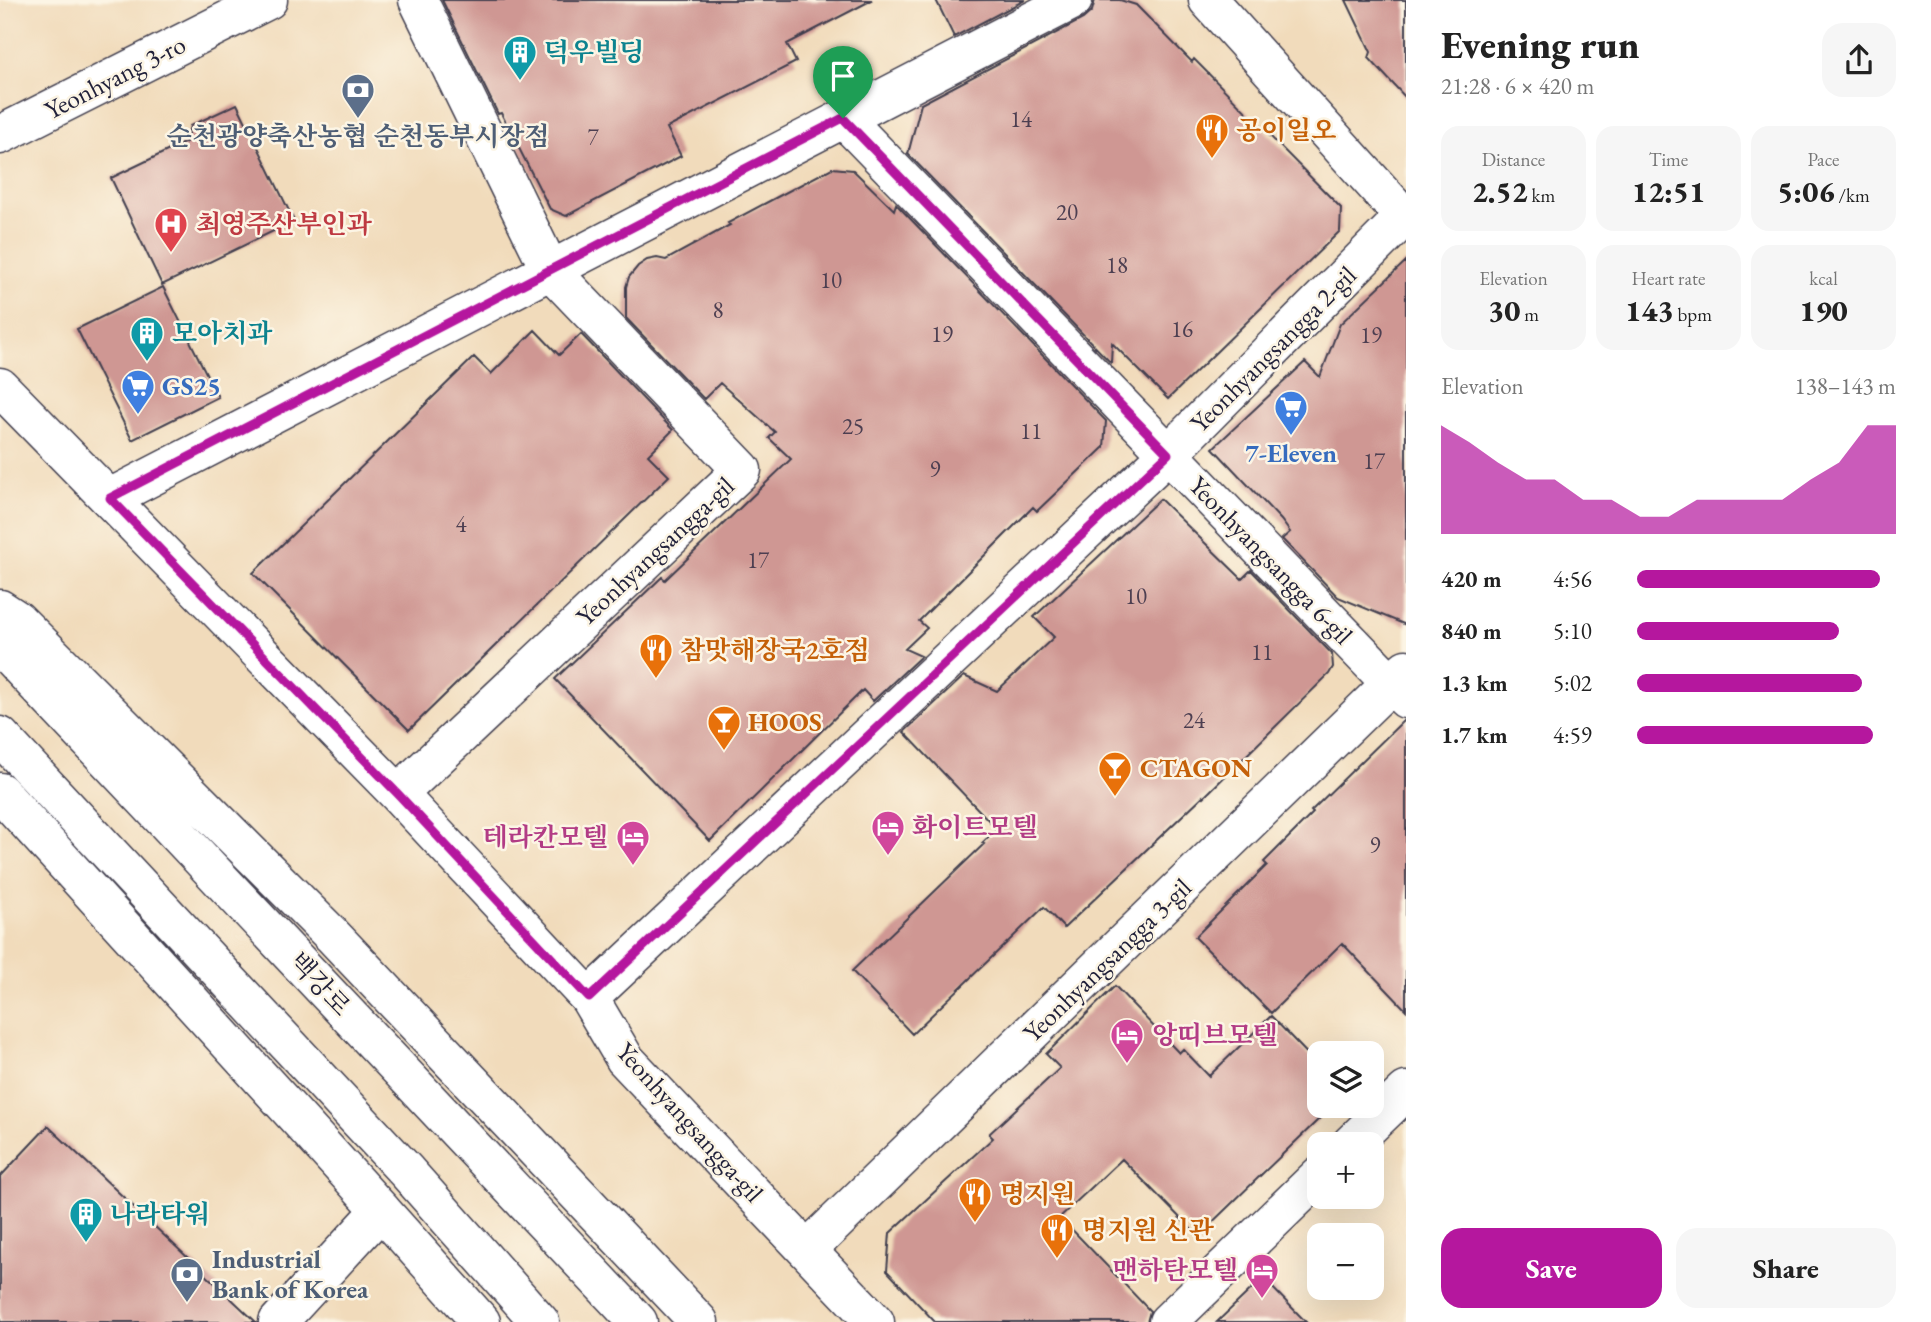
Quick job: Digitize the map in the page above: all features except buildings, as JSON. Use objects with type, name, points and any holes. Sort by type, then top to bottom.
[{"type":"street","name":"Yeonhyang 3-ro","points":[[0,135],[268,0]]},
{"type":"street","points":[[418,0],[550,270]]},
{"type":"street","points":[[110,498],[1073,0]]},
{"type":"street","points":[[1208,0],[1405,218]]},
{"type":"street","name":"Yeonhyangsangga 6-gil","points":[[843,118],[1168,454],[1401,684]]},
{"type":"street","name":"Yeonhyangsangga 2-gil","points":[[589,998],[1168,454],[1405,218]]},
{"type":"street","name":"Yeonhyangsangga-gil","points":[[398,794],[742,470],[550,270]]},
{"type":"street","name":"Yeonhyangsangga-gil","points":[[0,387],[398,794],[589,998],[625,1059],[875,1322]]},
{"type":"street","points":[[0,609],[17,620],[332,935],[699,1322]]},
{"type":"street","name":"백강로","points":[[0,646],[638,1322]]},
{"type":"street","name":"Yeonhyangsangga 3-gil","points":[[807,1250],[1401,684]]},
{"type":"street","points":[[0,736],[407,1172],[540,1322]]},
{"type":"street","points":[[0,792],[481,1322]]},
{"type":"street","points":[[1363,1132],[1406,1091]]},
{"type":"street","points":[[1168,1322],[1307,1188]]},
{"type":"street","points":[[278,1322],[381,1210]]},
{"type":"place","name":"덕우빌딩","points":[[520,82]]},
{"type":"place","name":"순천광양축산농협 순천동부시장점","points":[[358,120]]},
{"type":"place","name":"공이일오","points":[[1212,160]]},
{"type":"place","name":"최영주산부인과","points":[[171,254]]},
{"type":"place","name":"모아치과","points":[[147,363]]},
{"type":"place","name":"GS25","points":[[138,416]]},
{"type":"place","name":"7-Eleven","points":[[1291,437]]},
{"type":"place","name":"참맛해장국2호점","points":[[656,680]]},
{"type":"place","name":"HOOS","points":[[724,752]]},
{"type":"place","name":"CTAGON","points":[[1115,798]]},
{"type":"place","name":"화이트모텔","points":[[888,857]]},
{"type":"place","name":"테라칸모텔","points":[[633,867]]},
{"type":"place","name":"앙띠브모텔","points":[[1127,1065]]},
{"type":"place","name":"명지원","points":[[975,1224]]},
{"type":"place","name":"나라타워","points":[[86,1244]]},
{"type":"place","name":"명지원 신관","points":[[1057,1260]]},
{"type":"place","name":"맨하탄모텔","points":[[1262,1300]]},
{"type":"place","name":"Industrial Bank of Korea","points":[[187,1304]]},
{"type":"route","points":[[843,118],[1168,454],[589,998],[398,794],[110,498],[843,118]]}]
